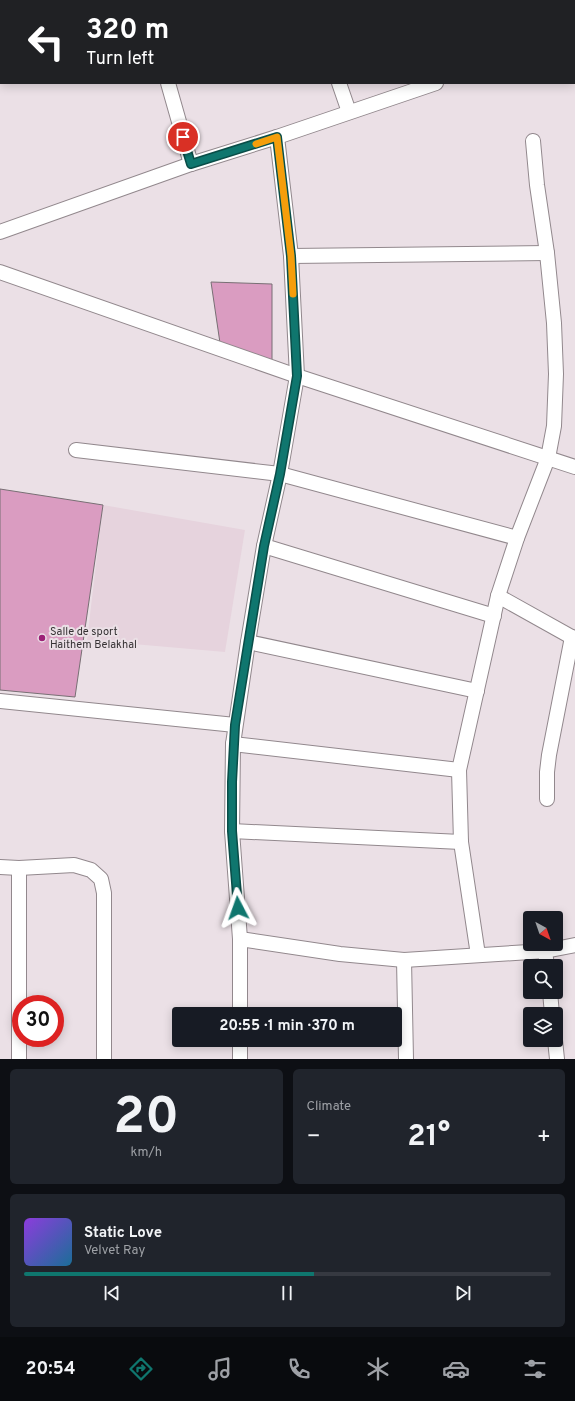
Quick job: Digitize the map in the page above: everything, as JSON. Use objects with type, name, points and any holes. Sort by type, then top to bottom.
[{"type":"street","points":[[168,84],[191,164]]},
{"type":"street","points":[[340,84],[349,112]]},
{"type":"street","points":[[0,232],[191,164],[277,137],[433,84]]},
{"type":"street","points":[[240,1007],[240,939],[232,831],[233,744],[264,546],[280,474],[297,376],[291,256],[277,137]]},
{"type":"street","points":[[478,955],[461,842],[459,770],[498,596],[516,538],[548,458],[554,426],[556,374],[554,323],[533,141]]},
{"type":"street","points":[[291,256],[547,253]]},
{"type":"street","points":[[0,272],[297,376],[575,467]]},
{"type":"street","points":[[76,450],[280,474],[516,538]]},
{"type":"street","points":[[264,546],[494,616]]},
{"type":"street","points":[[498,596],[574,638],[549,755],[547,772],[547,799]]},
{"type":"street","points":[[248,642],[477,692]]},
{"type":"street","points":[[0,701],[235,725]]},
{"type":"street","points":[[233,744],[459,770]]},
{"type":"street","points":[[232,831],[461,842]]},
{"type":"street","points":[[0,867],[19,868],[74,865],[91,870],[100,879],[104,894],[104,1059]]},
{"type":"street","points":[[19,868],[19,1059]]},
{"type":"street","points":[[240,939],[340,954],[404,960],[439,959],[545,951],[546,959]]},
{"type":"street","points":[[563,947],[575,945]]},
{"type":"street","points":[[404,960],[406,1059]]},
{"type":"street","points":[[240,1047],[240,1059]]},
{"type":"street","points":[[556,1047],[557,1059]]},
{"type":"shaded area","points":[[103,505],[245,530],[225,652],[87,640]]},
{"type":"building","points":[[211,282],[272,284],[272,360],[220,343]]},
{"type":"building","name":"Salle de sport Haithem Belakhal","points":[[0,489],[103,505],[75,697],[0,690]]},
{"type":"slow traffic","points":[[256,144],[277,137],[291,256],[293,294]]},
{"type":"place","name":"Salle de sport Haithem Belakhal","points":[[42,638]]},
{"type":"route","points":[[183,137],[191,164],[277,137],[291,256],[297,376],[280,474],[264,546],[233,744],[231,795],[232,831],[238,908]]}]
